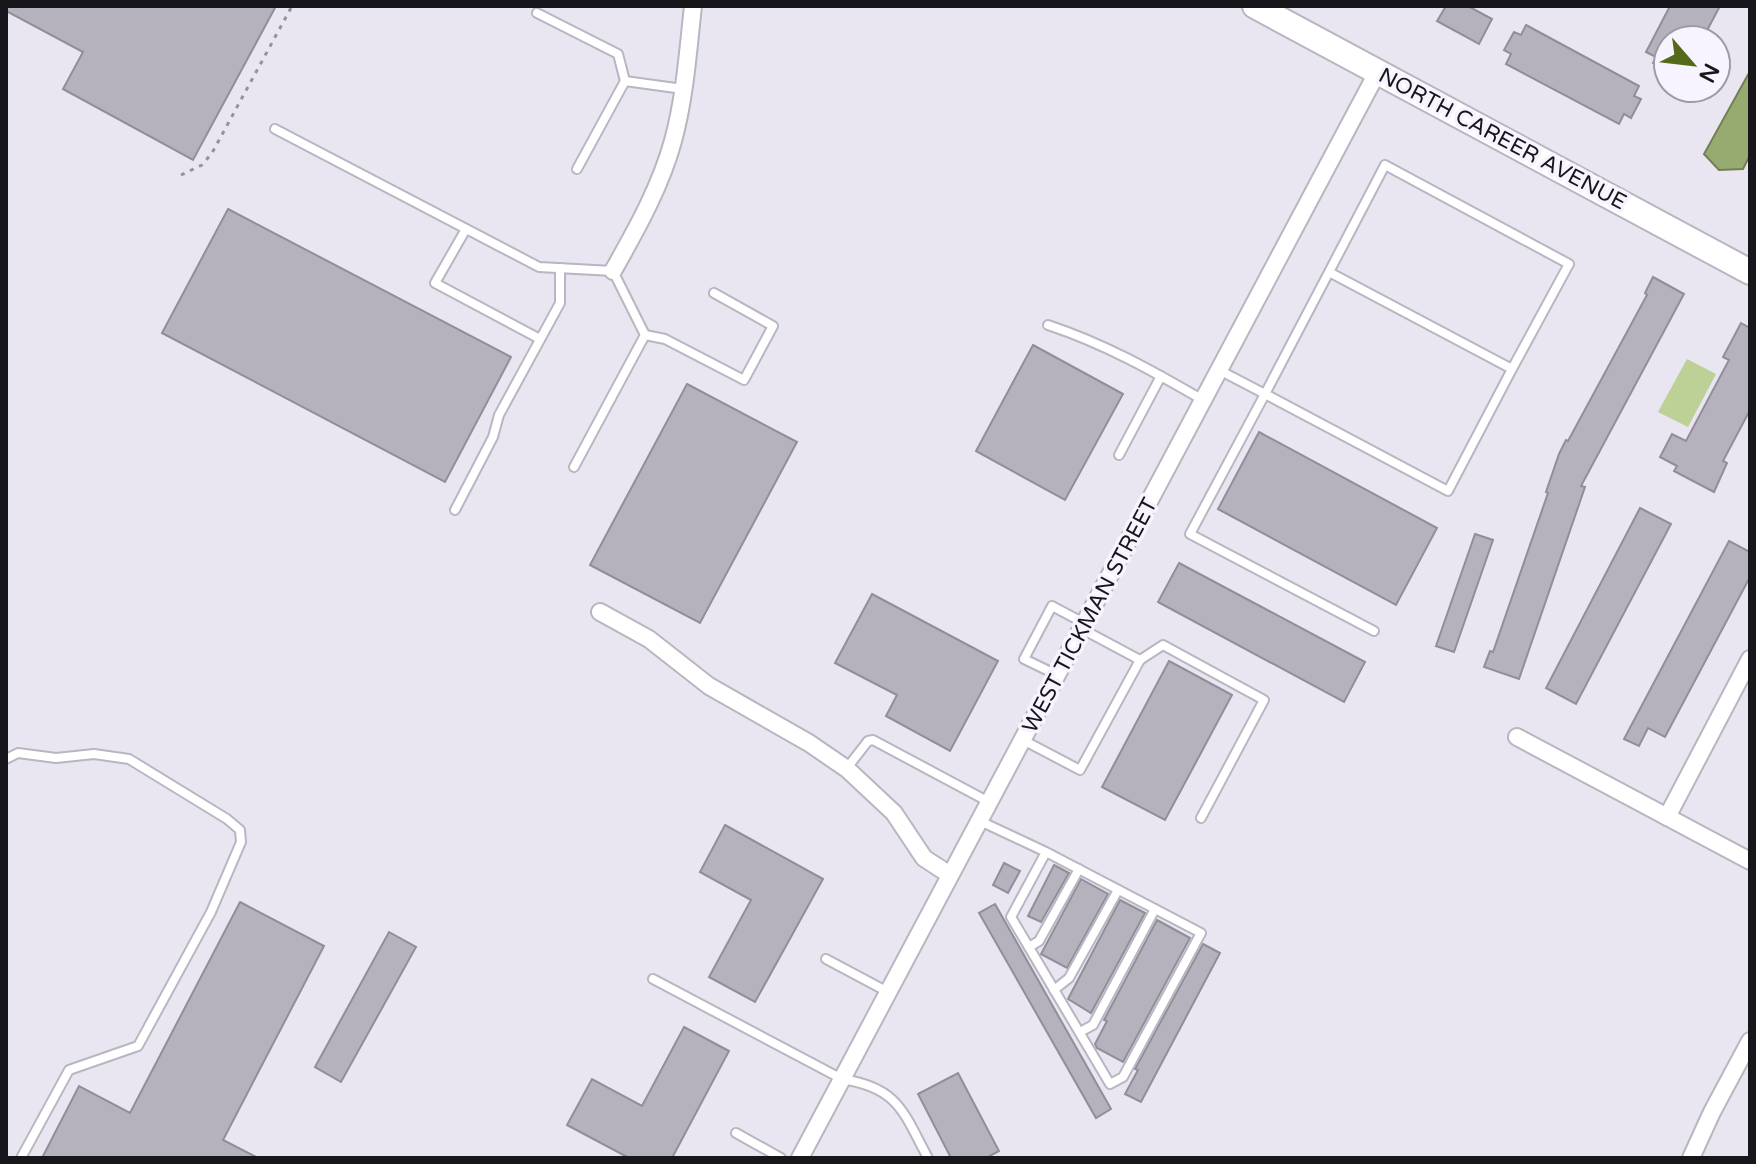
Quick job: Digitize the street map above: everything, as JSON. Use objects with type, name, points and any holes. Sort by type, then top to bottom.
[{"type":"street","points":[[613,271],[641,220],[662,172],[680,114],[693,6]]},
{"type":"street","name":"NORTH CAREER AVENUE","points":[[1255,6],[1750,272]]},
{"type":"street","name":"WEST TICKMAN STREET","points":[[800,1158],[1378,71]]},
{"type":"street","points":[[600,612],[649,639],[709,686],[809,743],[847,769],[894,813],[924,858],[950,875]]},
{"type":"street","points":[[1667,817],[1750,659]]},
{"type":"street","points":[[1517,737],[1750,861]]},
{"type":"street","points":[[1691,1158],[1750,1041]]},
{"type":"lane","points":[[537,13],[618,54],[625,81],[577,169]]},
{"type":"lane","points":[[625,81],[683,89]]},
{"type":"lane","points":[[275,129],[539,267],[613,271],[645,335]]},
{"type":"lane","points":[[1219,370],[1265,394],[1448,491],[1569,264],[1385,165],[1265,394],[1190,534],[1374,631]]},
{"type":"lane","points":[[466,229],[435,283],[540,339]]},
{"type":"lane","points":[[455,510],[493,437],[499,415],[560,303],[560,268]]},
{"type":"lane","points":[[1329,272],[1512,369]]},
{"type":"lane","points":[[645,335],[665,339],[744,380],[773,326],[714,293]]},
{"type":"lane","points":[[1048,325],[1090,339],[1203,400]]},
{"type":"lane","points":[[574,467],[645,335]]},
{"type":"lane","points":[[1119,455],[1161,376]]},
{"type":"lane","points":[[1057,675],[1024,659],[1052,606],[1140,660]]},
{"type":"lane","points":[[1023,740],[1080,770],[1140,660],[1163,645],[1264,700],[1201,818]]},
{"type":"lane","points":[[847,769],[868,741],[873,740],[989,802]]},
{"type":"lane","points":[[6,759],[18,753],[56,758],[94,754],[129,759],[227,819],[240,830],[241,842],[211,912],[138,1046],[69,1070],[21,1158]]},
{"type":"lane","points":[[979,821],[1046,852],[1201,933],[1123,1077],[1110,1084],[1011,917],[1046,852]]},
{"type":"lane","points":[[1029,947],[1039,941],[1079,869]]},
{"type":"lane","points":[[1054,990],[1069,978],[1118,890]]},
{"type":"lane","points":[[1080,1032],[1093,1025],[1155,909]]},
{"type":"lane","points":[[826,959],[888,992]]},
{"type":"lane","points":[[653,979],[842,1079],[867,1083],[888,1094],[901,1108],[928,1158]]},
{"type":"lane","points":[[736,1133],[781,1158]]},
{"type":"path","points":[[181,175],[202,165],[212,153],[292,6]]},
{"type":"shaded area","points":[[1750,71],[1750,155],[1743,169],[1719,170],[1704,154]]},
{"type":"shaded area","points":[[1687,359],[1716,374],[1688,427],[1658,412]]},
{"type":"building","points":[[6,6],[276,6],[193,160],[63,89],[83,52],[6,11]]},
{"type":"building","points":[[1446,6],[1468,6],[1492,19],[1479,44],[1437,21]]},
{"type":"building","points":[[1670,6],[1720,6],[1710,24],[1661,24]]},
{"type":"building","points":[[1526,25],[1639,86],[1634,96],[1641,99],[1631,118],[1624,114],[1619,124],[1506,64],[1511,54],[1504,50],[1514,32],[1521,35]]},
{"type":"building","points":[[1652,40],[1652,55],[1646,52]]},
{"type":"building","points":[[228,209],[511,357],[445,482],[162,333]]},
{"type":"building","points":[[1653,277],[1684,294],[1581,486],[1585,487],[1519,679],[1484,667],[1490,651],[1493,652],[1559,454],[1647,295],[1645,293]]},
{"type":"building","points":[[1741,323],[1750,328],[1750,410],[1723,461],[1727,463],[1714,492],[1674,471],[1677,466],[1660,457],[1672,434],[1686,441],[1729,360],[1723,357]]},
{"type":"building","points":[[1033,345],[1123,394],[1065,500],[976,451]]},
{"type":"building","points":[[687,384],[797,442],[700,623],[590,565]]},
{"type":"building","points":[[1259,432],[1437,528],[1396,605],[1218,509]]},
{"type":"building","points":[[1640,508],[1671,524],[1576,704],[1546,688]]},
{"type":"building","points":[[1475,534],[1493,540],[1454,652],[1436,646]]},
{"type":"building","points":[[1729,541],[1750,552],[1750,577],[1665,737],[1648,728],[1639,746],[1624,739]]},
{"type":"building","points":[[1179,563],[1365,662],[1344,702],[1158,602]]},
{"type":"building","points":[[872,594],[998,661],[950,751],[886,716],[897,695],[835,663]]},
{"type":"building","points":[[1169,661],[1232,695],[1165,820],[1102,787]]},
{"type":"building","points":[[725,825],[823,879],[755,1002],[709,977],[751,900],[700,872]]},
{"type":"building","points":[[1004,863],[1020,871],[1008,893],[993,885]]},
{"type":"building","points":[[1054,865],[1069,873],[1041,922],[1028,916]]},
{"type":"building","points":[[1081,879],[1108,894],[1067,968],[1041,954]]},
{"type":"building","points":[[1120,900],[1145,913],[1091,1013],[1068,999]]},
{"type":"building","points":[[240,902],[324,946],[223,1140],[258,1158],[42,1158],[79,1086],[130,1113]]},
{"type":"building","points":[[995,904],[1111,1109],[1096,1118],[979,913]]},
{"type":"building","points":[[1157,920],[1190,938],[1123,1062],[1095,1044],[1107,1021],[1104,1020]]},
{"type":"building","points":[[389,932],[416,947],[341,1082],[315,1067]]},
{"type":"building","points":[[1203,944],[1220,953],[1141,1102],[1125,1094],[1138,1070],[1135,1069]]},
{"type":"building","points":[[684,1027],[729,1051],[672,1158],[629,1158],[567,1125],[592,1079],[642,1106]]},
{"type":"building","points":[[958,1073],[999,1151],[986,1158],[951,1158],[918,1094]]}]
